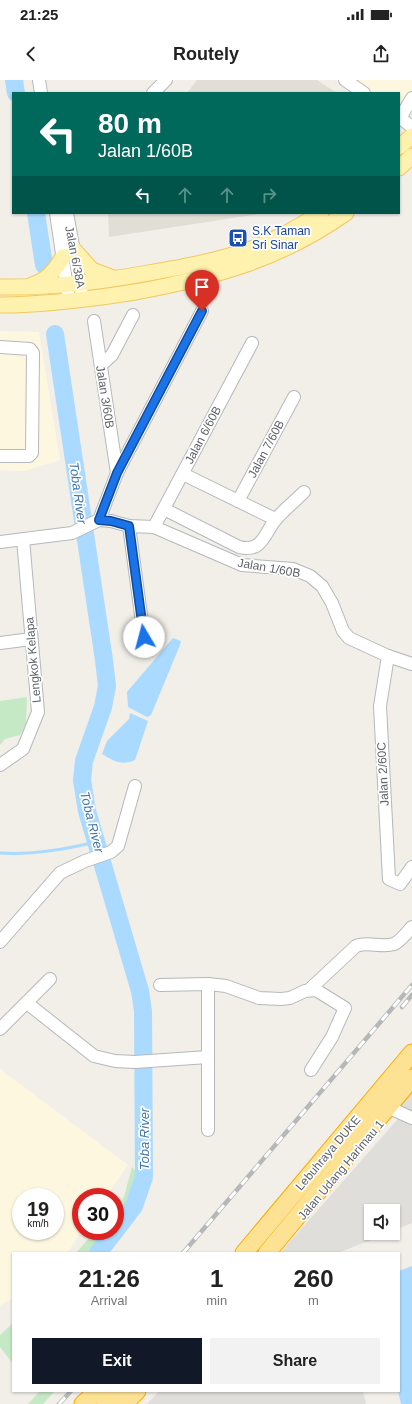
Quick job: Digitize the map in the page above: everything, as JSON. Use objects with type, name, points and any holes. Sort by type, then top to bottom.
[{"type":"highway","name":"Lebuhraya DUKE","points":[[245,1252],[412,1053]]},
{"type":"highway","name":"Lebuhraya DUKE","points":[[268,1252],[412,1078]]},
{"type":"highway","points":[[83,1404],[97,1392]]},
{"type":"highway","points":[[105,1404],[118,1392]]},
{"type":"highway","points":[[124,1404],[136,1392]]},
{"type":"main road","points":[[400,147],[412,136]]},
{"type":"main road","points":[[400,167],[412,156]]},
{"type":"main road","points":[[0,288],[74,284],[115,279],[221,259],[252,249],[289,232],[319,214]]},
{"type":"main road","points":[[0,305],[76,300],[173,285],[213,276],[255,262],[303,240],[344,214]]},
{"type":"main road","points":[[21,288],[38,283],[53,272],[68,253],[92,270],[115,279]]},
{"type":"street","points":[[39,80],[41,92]]},
{"type":"street","points":[[154,92],[166,80]]},
{"type":"street","points":[[345,80],[363,92]]},
{"type":"street","points":[[412,98],[400,118],[412,127]]},
{"type":"street","name":"Jalan 6/38A","points":[[56,214],[68,253],[76,300]]},
{"type":"street","name":"Jalan 6/38A","points":[[67,214],[68,253]]},
{"type":"street","points":[[0,542],[72,533],[96,522],[117,473],[202,311]]},
{"type":"street","points":[[101,365],[112,355],[133,315]]},
{"type":"street","name":"Jalan 3/60B","points":[[94,321],[117,473]]},
{"type":"street","name":"Jalan 6/60B","points":[[154,527],[252,343]]},
{"type":"street","points":[[0,347],[30,349],[34,353],[32,453],[29,456],[0,456]]},
{"type":"street","name":"Jalan 7/60B","points":[[238,501],[294,397]]},
{"type":"street","points":[[183,474],[275,519]]},
{"type":"street","points":[[164,509],[239,547],[248,549],[259,544],[271,529],[275,519],[304,492]]},
{"type":"street","name":"Jalan 1/60B","points":[[96,522],[111,521],[129,526],[154,527],[242,565],[293,569],[310,576],[322,586],[332,603],[343,631],[349,638],[388,656],[412,664]]},
{"type":"street","points":[[129,526],[144,637]]},
{"type":"street","name":"Lengkok Kelapa","points":[[0,765],[23,750],[38,712],[23,540]]},
{"type":"street","points":[[242,565],[248,549]]},
{"type":"street","points":[[0,643],[32,639]]},
{"type":"street","name":"Jalan 2/60C","points":[[388,656],[380,706],[389,879],[400,884],[412,867]]},
{"type":"street","points":[[0,942],[60,873],[85,861],[111,852],[118,846],[135,786]]},
{"type":"street","points":[[160,985],[208,984],[226,986],[259,998],[290,998],[309,990],[356,946],[363,943],[393,944],[400,940],[412,927]]},
{"type":"street","points":[[0,1029],[50,979]]},
{"type":"street","points":[[208,984],[208,1130]]},
{"type":"street","points":[[309,990],[318,990],[344,1008],[332,1037],[311,1070]]},
{"type":"street","points":[[27,1003],[94,1056],[115,1061],[135,1062],[154,1062],[208,1057]]},
{"type":"street","name":"Jalan Udang Harimau 1","points":[[272,1252],[412,1086]]},
{"type":"street","points":[[392,1109],[412,1118]]},
{"type":"shaded area","points":[[197,80],[317,80],[335,92],[188,92]]},
{"type":"shaded area","points":[[352,80],[412,80],[412,92],[400,110],[400,92],[370,92]]},
{"type":"shaded area","points":[[108,214],[258,214],[109,237]]},
{"type":"shaded area","points":[[0,331],[39,332],[60,460],[24,471],[0,470]]},
{"type":"shaded area","points":[[0,1069],[128,1165],[112,1188],[72,1188],[72,1240],[76,1240],[68,1252],[12,1252],[12,1299],[0,1306]]},
{"type":"shaded area","points":[[412,1093],[412,1111],[400,1106]]},
{"type":"shaded area","points":[[412,1103],[412,1223],[400,1228],[400,1204],[364,1204],[364,1240],[370,1240],[340,1252],[281,1252]]},
{"type":"shaded area","points":[[158,1392],[363,1392],[366,1404],[147,1404]]},
{"type":"green space","points":[[27,697],[26,724],[20,735],[5,739],[0,745],[0,701]]},
{"type":"green space","points":[[132,1167],[139,1175],[128,1206],[124,1212],[124,1197]]},
{"type":"green space","points":[[87,1240],[102,1240],[93,1252],[77,1252]]},
{"type":"green space","points":[[12,1324],[12,1363],[0,1347],[0,1335]]},
{"type":"green space","points":[[39,1392],[54,1392],[43,1404],[28,1404]]},
{"type":"water","points":[[173,638],[181,641],[180,645],[151,715],[147,717],[128,707],[127,692]]},
{"type":"water","points":[[130,713],[148,721],[135,760],[122,763],[110,759],[102,754],[107,741],[129,719]]},
{"type":"water","points":[[412,1266],[412,1404],[401,1404],[398,1392],[400,1392],[400,1271]]},
{"type":"waterway","points":[[14,80],[16,92]]},
{"type":"waterway","points":[[36,214],[44,265]]},
{"type":"waterway","name":"Toba River","points":[[55,334],[107,686],[103,707],[84,761],[82,780],[87,811],[140,991],[143,1011],[144,1177],[134,1206],[124,1219]]},
{"type":"waterway","points":[[0,853],[48,851],[95,842]]},
{"type":"waterway","name":"Toba River","points":[[99,1252],[108,1240]]},
{"type":"railway","points":[[184,1252],[412,985]]},
{"type":"railway","points":[[402,1007],[412,995]]},
{"type":"railway","points":[[59,1404],[70,1392]]},
{"type":"place","name":"S.K Taman Sri Sinar","points":[[238,238]]},
{"type":"route","points":[[144,637],[129,526],[111,521],[99,520],[117,473],[202,311]]}]
